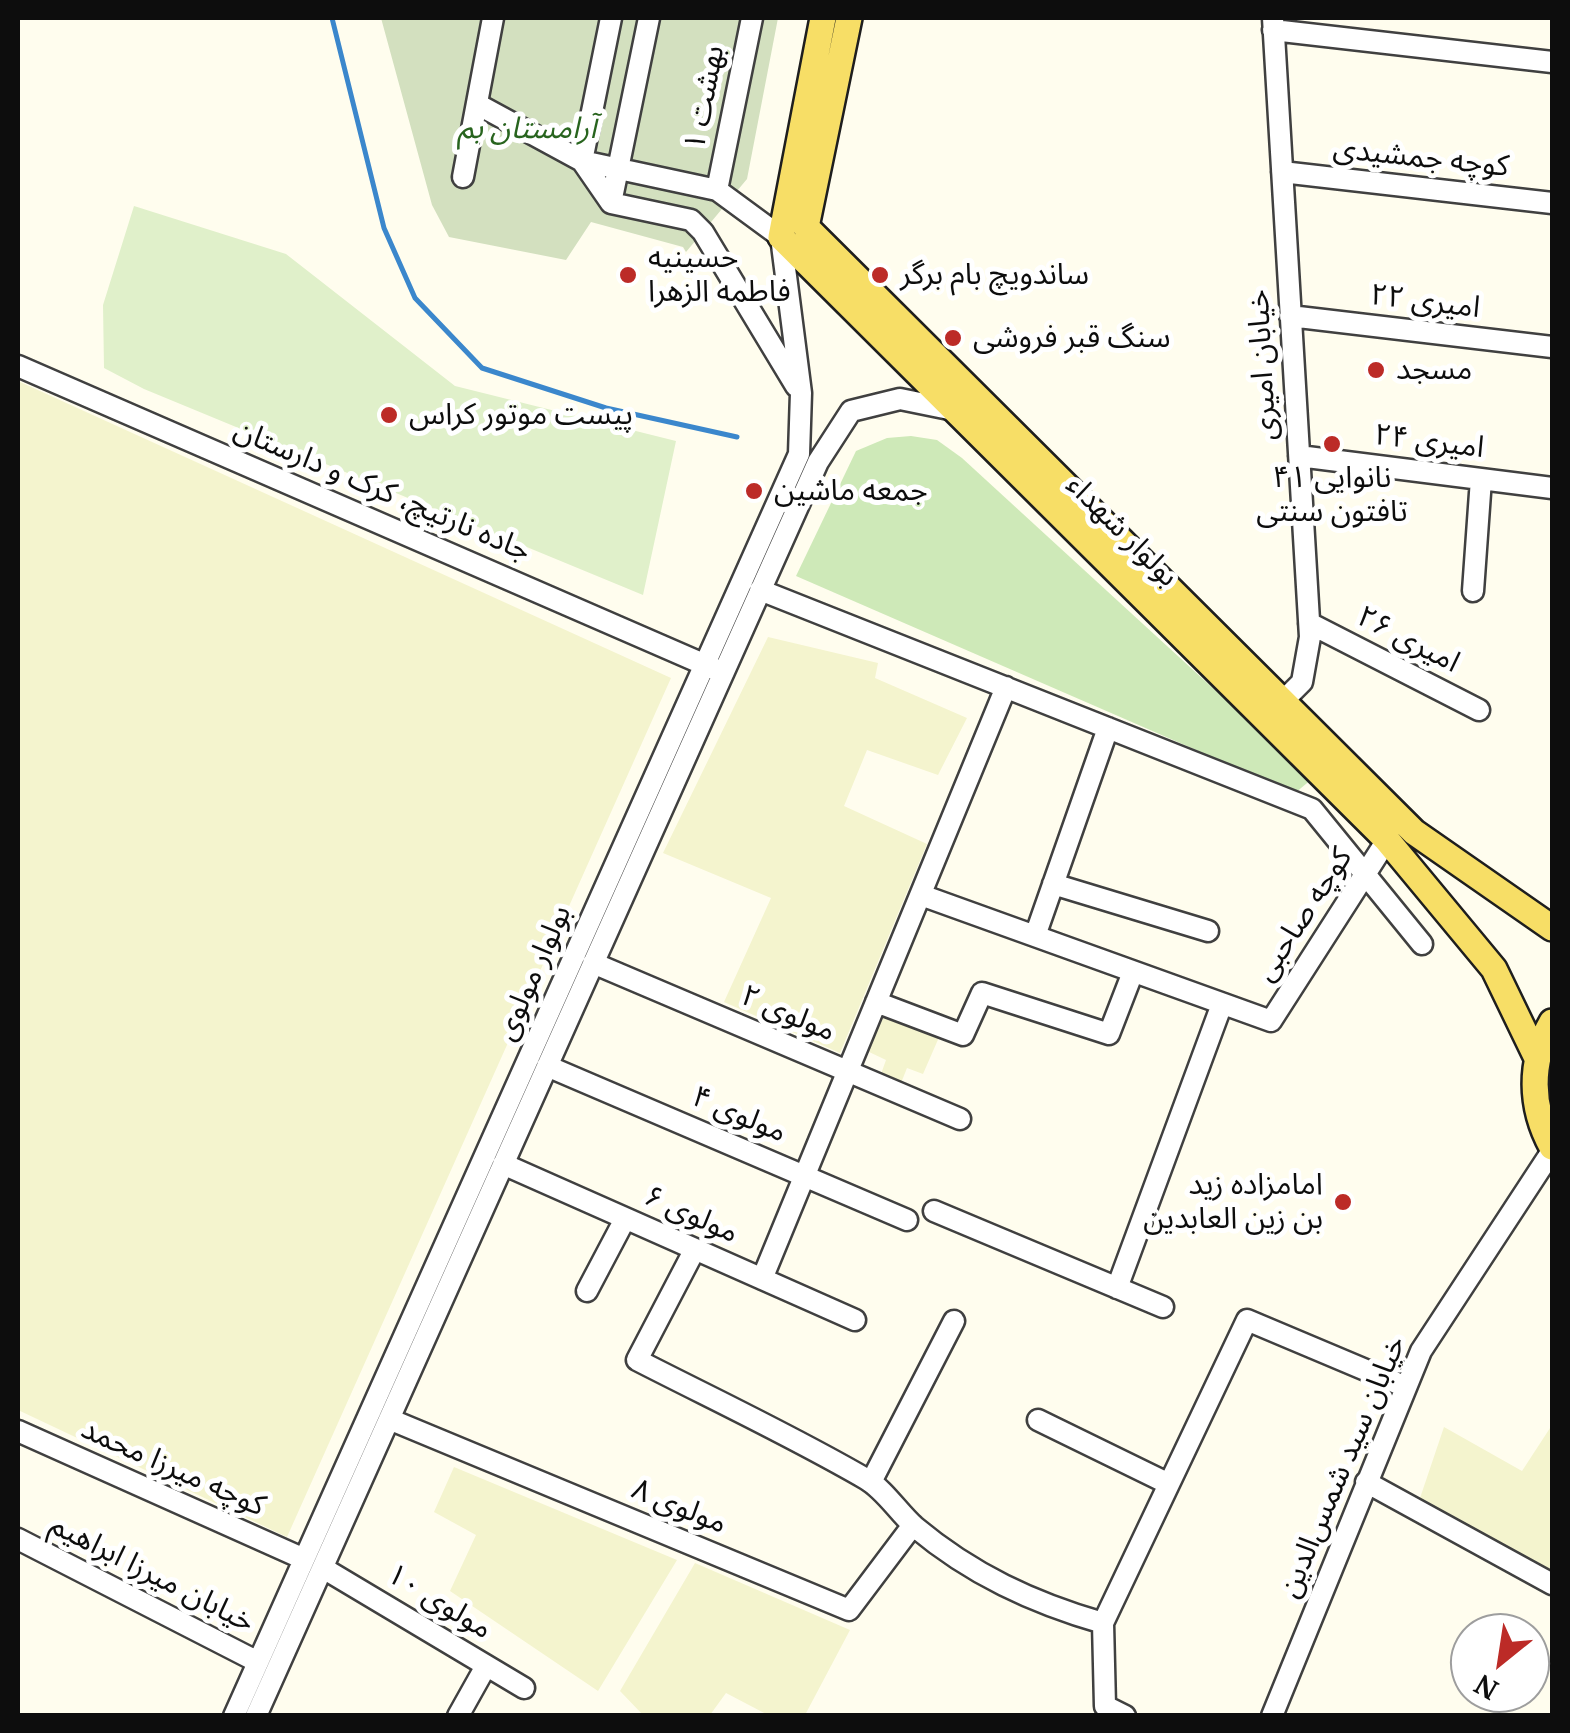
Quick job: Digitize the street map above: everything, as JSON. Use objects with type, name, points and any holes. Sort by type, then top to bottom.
[{"type":"main road","points":[[781,237],[823,18]]},
{"type":"main road","name":"بولوار شهداء","points":[[850,18],[806,227],[1387,840],[1494,969],[1538,1058]]},
{"type":"main road","name":"بولوار شهداء","points":[[781,237],[954,410],[1282,701],[1414,832],[1552,928]]},
{"type":"main road","points":[[1552,1022],[1538,1058],[1536,1098],[1552,1149]]},
{"type":"street","points":[[463,177],[493,18]]},
{"type":"street","points":[[611,18],[582,160],[611,203],[691,220],[703,232],[801,393]]},
{"type":"street","points":[[611,203],[649,18]]},
{"type":"street","name":"بهشت ۱","points":[[717,190],[752,18]]},
{"type":"street","points":[[1273,24],[1552,62]]},
{"type":"street","name":"خیابان امیری","points":[[1273,24],[1310,638],[1302,682],[1282,701]]},
{"type":"street","points":[[477,104],[582,160],[717,190],[781,237]]},
{"type":"street","name":"کوچه جمشیدی","points":[[1282,172],[1552,203]]},
{"type":"street","name":"بولوار مولوی","points":[[234,1716],[258,1662],[389,1420],[437,1288],[503,1164],[547,1066],[714,669],[760,590],[808,458],[781,237]]},
{"type":"street","name":"امیری ۲۲","points":[[1290,316],[1552,347]]},
{"type":"street","name":"جاده نارتیچ، کرک و دارستان","points":[[18,366],[714,669]]},
{"type":"street","name":"بولوار مولوی","points":[[256,1716],[314,1563],[808,458],[851,411],[900,399],[954,410]]},
{"type":"street","name":"امیری ۲۴","points":[[1299,456],[1552,488]]},
{"type":"street","points":[[1473,592],[1481,479]]},
{"type":"street","points":[[760,590],[1312,808],[1422,944]]},
{"type":"street","name":"امیری ۲۶","points":[[1309,623],[1479,710]]},
{"type":"street","points":[[762,1279],[1006,688]]},
{"type":"street","points":[[1035,936],[1108,728]]},
{"type":"street","points":[[1312,808],[1329,782]]},
{"type":"street","name":"کوچه صاحبی","points":[[1222,1004],[1270,1022],[1387,840]]},
{"type":"street","points":[[1053,884],[1208,931]]},
{"type":"street","points":[[920,895],[1222,1004],[1117,1288]]},
{"type":"street","name":"مولوی ۲","points":[[593,963],[960,1119]]},
{"type":"street","points":[[876,1002],[963,1035],[982,992],[1109,1034],[1133,972]]},
{"type":"street","name":"مولوی ۴","points":[[547,1066],[908,1220]]},
{"type":"street","name":"خیابان سید شمس‌الدین","points":[[1272,1716],[1421,1351],[1552,1149]]},
{"type":"street","name":"مولوی ۶","points":[[503,1164],[855,1320]]},
{"type":"street","points":[[934,1211],[1163,1308]]},
{"type":"street","points":[[587,1291],[625,1219]]},
{"type":"street","points":[[694,1249],[637,1360],[871,1482],[913,1525],[1002,1586],[1051,1608],[1103,1623]]},
{"type":"street","points":[[871,1482],[954,1320]]},
{"type":"street","points":[[1125,1716],[1105,1706],[1103,1623],[1247,1320],[1406,1387]]},
{"type":"street","name":"مولوی ۸","points":[[389,1420],[849,1610],[913,1525]]},
{"type":"street","points":[[1038,1420],[1169,1484]]},
{"type":"street","name":"کوچه میرزا محمد","points":[[18,1431],[314,1563]]},
{"type":"street","points":[[1366,1482],[1552,1584]]},
{"type":"street","name":"خیابان میرزا ابراهیم","points":[[18,1539],[258,1662]]},
{"type":"street","name":"مولوی ۱۰","points":[[314,1563],[524,1688]]},
{"type":"street","points":[[458,1716],[486,1666]]},
{"type":"green space","name":"آرامستان بم","points":[[381,18],[778,18],[747,179],[686,252],[683,247],[591,222],[566,260],[449,237],[432,205]]},
{"type":"green space","name":"پیست موتور کراس","points":[[134,206],[286,254],[455,386],[676,441],[643,595],[144,389],[104,368],[103,305]]},
{"type":"green space","points":[[18,381],[671,678],[287,1537],[18,1410]]},
{"type":"green space","points":[[887,438],[937,440],[962,458],[1312,779],[1295,793],[796,576],[856,451]]},
{"type":"green space","points":[[768,637],[878,663],[875,678],[967,718],[938,775],[867,750],[844,806],[927,844],[840,1053],[724,1002],[771,898],[663,853]]},
{"type":"green space","points":[[884,1011],[940,1035],[923,1074],[907,1068],[901,1083],[881,1074],[886,1060],[867,1051]]},
{"type":"green space","points":[[1552,1425],[1552,1577],[1419,1501],[1444,1427],[1522,1471]]},
{"type":"green space","points":[[454,1467],[677,1560],[598,1691],[450,1591],[476,1535],[434,1512]]},
{"type":"green space","points":[[695,1563],[850,1630],[805,1715],[768,1715],[726,1693],[710,1715],[643,1715],[620,1691]]},
{"type":"waterway","points":[[332,18],[384,228],[415,298],[482,368],[606,408],[737,437]]},
{"type":"place","name":"حسینیه فاطمه الزهرا","points":[[628,275]]},
{"type":"place","name":"ساندویچ بام برگر","points":[[880,275]]},
{"type":"place","name":"سنگ قبر فروشی","points":[[953,338]]},
{"type":"place","name":"مسجد","points":[[1376,370]]},
{"type":"place","name":"پیست موتور کراس","points":[[389,415]]},
{"type":"place","name":"نانوایی ۴۱ تافتون سنتی","points":[[1332,444]]},
{"type":"place","name":"جمعه ماشین","points":[[754,491]]},
{"type":"place","name":"امامزاده زید بن زین العابدین","points":[[1343,1202]]}]
